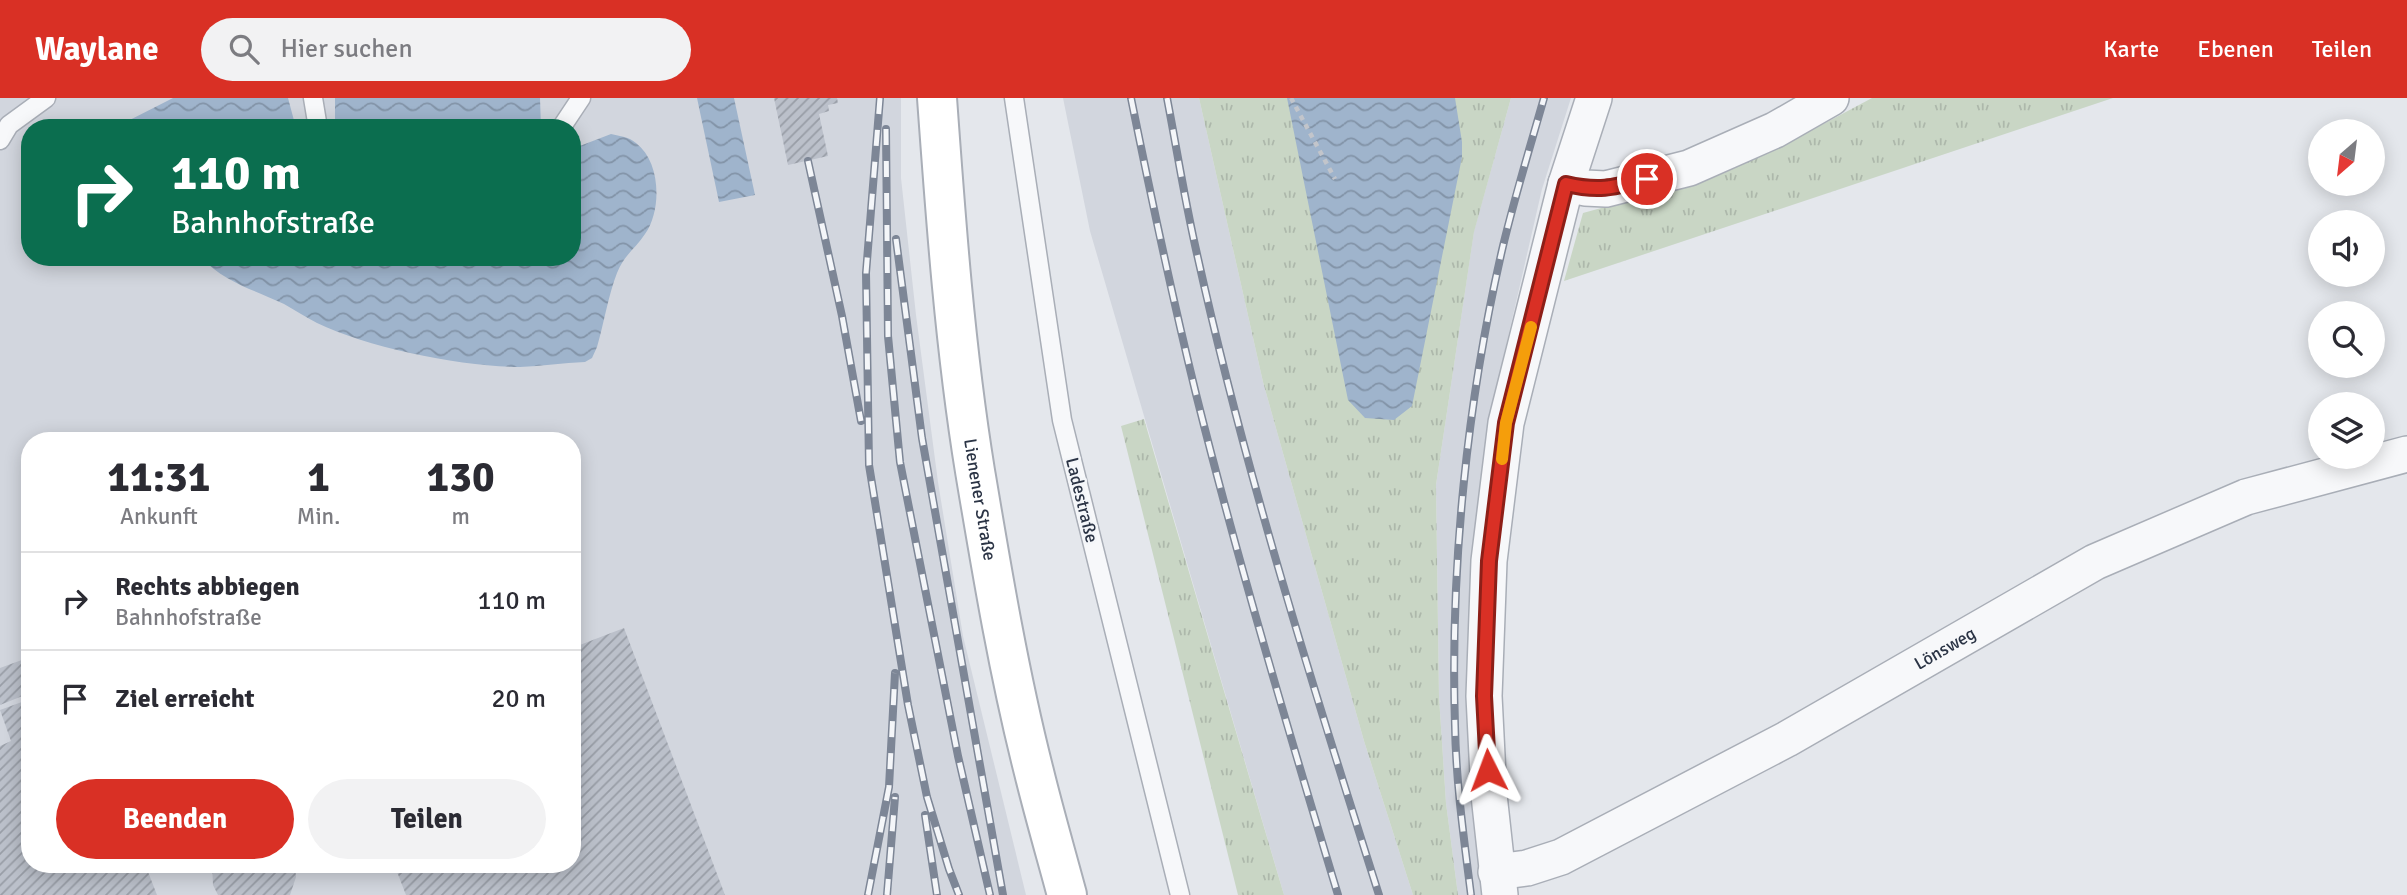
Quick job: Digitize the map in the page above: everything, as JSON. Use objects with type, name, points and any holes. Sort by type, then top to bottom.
[{"type":"street","name":"Lienener Straße","points":[[937,98],[945,219],[975,469],[1033,770],[1067,895]]},
{"type":"street","points":[[1498,883],[1484,696],[1489,561],[1506,423],[1566,184],[1594,98]]},
{"type":"street","points":[[1566,184],[1606,189],[1689,168],[1775,130],[1831,98]]},
{"type":"street","name":"Lönsweg","points":[[1498,883],[1527,868],[1561,857],[1787,738],[2095,562],[2246,497],[2407,454]]},
{"type":"lane","points":[[0,140],[9,125],[46,98]]},
{"type":"lane","points":[[313,98],[316,119]]},
{"type":"lane","points":[[567,119],[581,98]]},
{"type":"lane","name":"Ladestraße","points":[[1014,98],[1062,420],[1180,895]]},
{"type":"path","points":[[1291,98],[1335,179]]},
{"type":"shaded area","points":[[0,98],[901,98],[901,178],[938,482],[963,636],[1026,895],[0,895]]},
{"type":"shaded area","points":[[1063,98],[1199,98],[1263,382],[1364,741],[1413,895],[1284,895],[1090,231]]},
{"type":"shaded area","points":[[1511,98],[1571,98],[1542,189],[1488,424],[1475,553],[1470,697],[1472,801],[1484,895],[1458,895],[1446,803],[1439,697],[1436,485],[1474,231]]},
{"type":"green space","points":[[1199,98],[1511,98],[1474,232],[1436,485],[1439,697],[1446,803],[1458,895],[1413,895],[1364,741],[1263,382]]},
{"type":"green space","points":[[1872,98],[2113,98],[1564,281],[1583,213],[1696,182],[1786,144]]},
{"type":"green space","points":[[1144,419],[1284,895],[1238,895],[1121,426]]},
{"type":"water","points":[[173,98],[288,98],[294,119],[132,119]]},
{"type":"water","points":[[335,98],[540,98],[541,119],[335,119]]},
{"type":"water","points":[[697,98],[734,98],[755,195],[719,202]]},
{"type":"water","points":[[1287,98],[1455,98],[1462,157],[1412,406],[1394,420],[1365,418],[1348,400]]},
{"type":"water","points":[[611,134],[630,139],[644,151],[650,162],[656,187],[651,224],[617,273],[597,347],[592,358],[585,362],[497,366],[445,360],[389,348],[317,323],[210,266],[581,266],[581,146]]},
{"type":"building","points":[[774,98],[837,98],[838,103],[828,105],[829,111],[819,114],[828,156],[788,165]]},
{"type":"building","points":[[624,628],[725,895],[406,895],[397,873],[581,873],[581,645]]},
{"type":"building","points":[[21,660],[21,697],[0,705],[0,668]]},
{"type":"building","points":[[21,702],[21,873],[148,873],[157,895],[0,895],[0,746],[11,741],[0,710]]},
{"type":"building","points":[[212,873],[296,873],[290,895],[218,895],[213,885]]},
{"type":"railway","points":[[880,98],[866,273],[869,465],[908,705],[927,797],[959,895]]},
{"type":"railway","points":[[1131,98],[1170,283],[1212,457],[1338,895]]},
{"type":"railway","points":[[1167,98],[1193,234],[1236,416],[1305,657],[1379,895]]},
{"type":"railway","points":[[1471,895],[1455,726],[1458,545],[1471,424],[1490,304],[1508,227],[1544,98]]},
{"type":"railway","points":[[886,129],[888,336],[900,462],[958,756],[990,895]]},
{"type":"railway","points":[[808,161],[842,316],[861,421]]},
{"type":"railway","points":[[896,239],[922,438],[1003,895]]},
{"type":"railway","points":[[868,895],[889,787],[895,673]]},
{"type":"railway","points":[[887,895],[895,797]]},
{"type":"railway","points":[[925,815],[937,895]]},
{"type":"slow traffic","points":[[1502,459],[1506,423],[1531,327]]},
{"type":"route","points":[[1488,770],[1484,696],[1489,561],[1506,423],[1566,184],[1606,189],[1647,179]]}]
